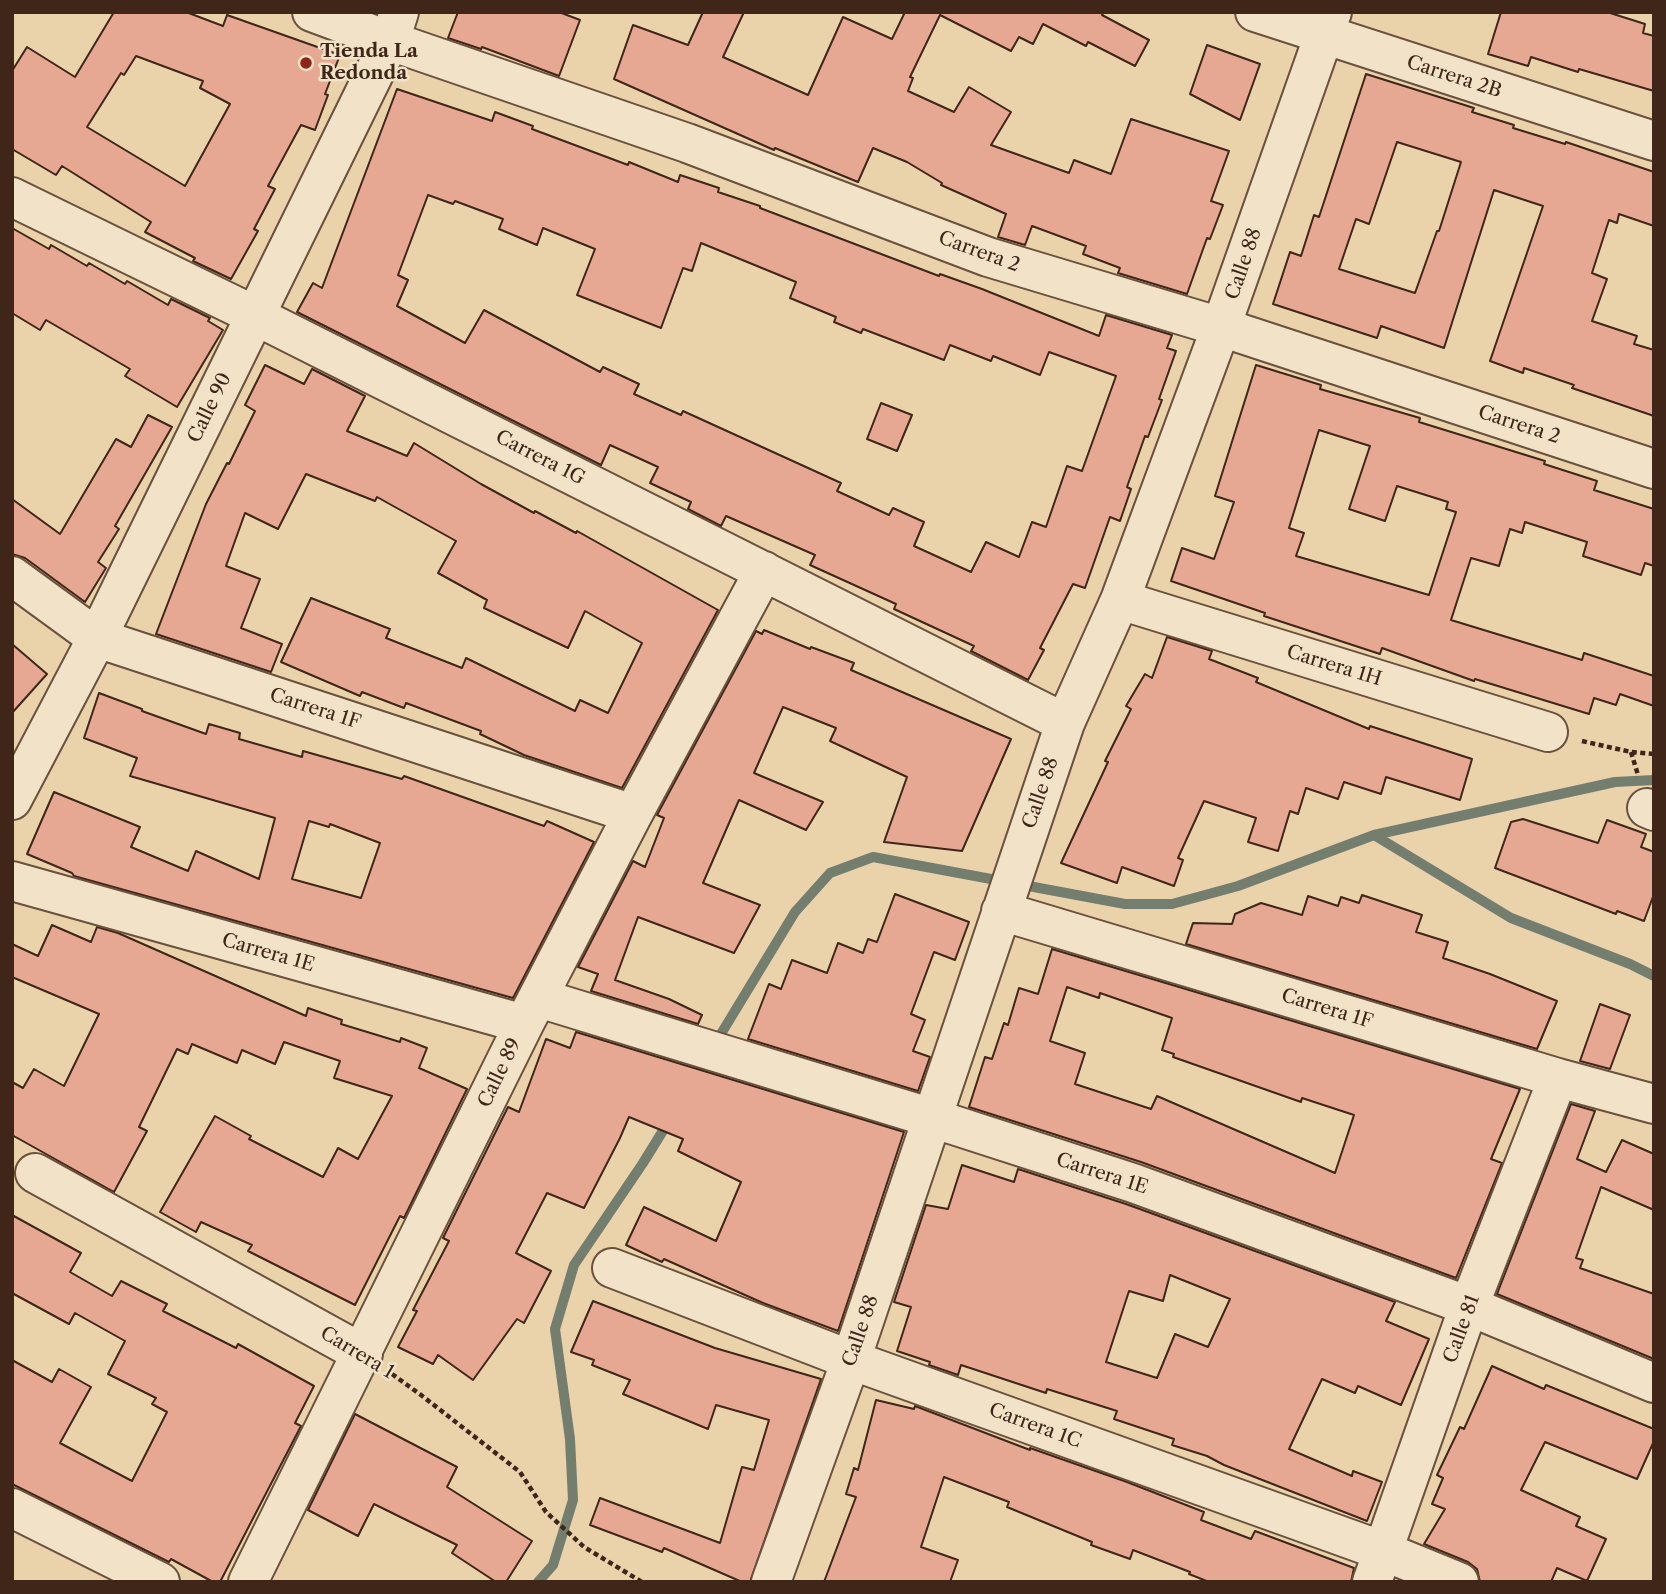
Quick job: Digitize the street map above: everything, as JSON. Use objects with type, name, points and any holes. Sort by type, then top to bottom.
[{"type":"street","name":"Carrera 2","points":[[312,12],[395,27],[687,143],[988,257],[1221,327],[1654,469]]},
{"type":"street","name":"Carrera 2B","points":[[1255,12],[1328,24],[1654,141]]},
{"type":"street","name":"Calle 88","points":[[771,1582],[851,1360],[1065,723],[1120,600],[1221,327],[1328,24]]},
{"type":"street","name":"Calle 90","points":[[12,800],[97,638],[395,27]]},
{"type":"street","name":"Carrera 1G","points":[[12,197],[256,316],[1065,723]]},
{"type":"street","name":"Calle 89","points":[[248,1582],[531,1011],[764,570]]},
{"type":"street","name":"Carrera 1F","points":[[12,576],[97,638],[633,814]]},
{"type":"street","name":"Carrera 1H","points":[[1120,600],[1548,733]]},
{"type":"street","name":"Carrera 1E","points":[[12,881],[531,1011],[662,1036],[932,1118],[1133,1183],[1469,1306],[1654,1383]]},
{"type":"street","name":"Carrera 1F","points":[[1007,892],[1558,1078],[1654,1104]]},
{"type":"street","name":"Calle 81","points":[[1378,1566],[1469,1306],[1558,1078]]},
{"type":"street","name":"Carrera 1","points":[[35,1172],[363,1354]]},
{"type":"street","name":"Carrera 1C","points":[[612,1268],[1378,1566],[1459,1582]]},
{"type":"street","points":[[12,1508],[160,1582]]},
{"type":"path","points":[[1548,733],[1631,752],[1654,754]]},
{"type":"path","name":"Carrera 1","points":[[363,1354],[520,1472],[546,1512],[584,1547],[642,1582]]},
{"type":"building","points":[[114,12],[186,12],[223,26],[227,15],[340,55],[315,130],[301,125],[268,186],[275,189],[254,229],[258,231],[231,279],[193,261],[195,258],[145,232],[151,222],[62,166],[56,175],[12,149],[12,71],[27,47],[75,77]],"holes":[[[136,56],[203,81],[200,88],[230,104],[185,186],[87,127],[121,73],[124,75]]]},
{"type":"building","points":[[458,12],[559,12],[580,20],[559,76],[482,47],[481,49],[448,38]]},
{"type":"building","points":[[703,12],[744,12],[723,57],[808,95],[843,17],[892,39],[905,12],[1104,12],[1102,15],[1149,40],[1135,66],[1088,42],[1086,46],[1043,24],[1033,44],[1019,37],[1011,51],[940,15],[910,77],[913,78],[908,91],[954,112],[969,87],[1011,112],[991,145],[1069,173],[1074,160],[1111,174],[1131,119],[1229,151],[1211,201],[1223,205],[1210,239],[1207,238],[1187,294],[1118,273],[1120,268],[1083,254],[1086,246],[1032,226],[1025,245],[998,237],[1006,214],[941,185],[942,183],[907,162],[873,148],[858,182],[775,148],[774,150],[614,79],[633,25],[688,45]]},
{"type":"building","points":[[1501,12],[1607,12],[1645,24],[1643,33],[1654,36],[1654,91],[1531,57],[1528,66],[1488,54]]},
{"type":"building","points":[[1207,45],[1260,64],[1240,120],[1190,94]]},
{"type":"building","points":[[1366,74],[1474,108],[1472,112],[1514,125],[1513,128],[1565,144],[1566,142],[1654,172],[1654,226],[1619,214],[1617,223],[1609,220],[1592,273],[1607,279],[1592,321],[1637,336],[1634,344],[1654,350],[1654,416],[1572,388],[1574,385],[1524,368],[1523,373],[1490,361],[1543,206],[1494,190],[1444,348],[1381,326],[1377,338],[1273,304],[1290,252],[1301,256],[1314,215],[1319,217]],"holes":[[[1397,142],[1461,162],[1439,231],[1415,293],[1339,269],[1356,219],[1369,224]]]},
{"type":"building","points":[[397,89],[492,121],[495,112],[533,126],[532,129],[678,182],[680,175],[719,188],[718,192],[939,276],[940,274],[982,289],[1099,336],[1106,315],[1172,335],[1167,348],[1176,351],[1159,399],[1162,400],[1148,437],[1145,436],[1127,487],[1131,489],[1120,521],[1110,517],[1085,588],[1073,584],[1040,648],[1044,650],[1028,680],[971,651],[974,646],[894,609],[896,604],[810,565],[815,555],[726,516],[721,526],[688,509],[691,502],[650,483],[658,467],[610,445],[601,465],[297,312],[313,283],[322,288]],"holes":[[[428,195],[453,204],[455,201],[503,219],[499,229],[537,245],[543,228],[595,249],[577,295],[661,328],[683,268],[692,271],[701,243],[796,282],[790,298],[836,317],[834,322],[861,333],[863,329],[944,360],[950,345],[991,361],[993,356],[1040,375],[1049,352],[1116,376],[1082,471],[1067,466],[1046,527],[1032,522],[1019,557],[986,542],[971,572],[914,546],[924,522],[893,508],[889,515],[837,491],[841,483],[683,411],[681,415],[634,394],[639,384],[603,367],[600,372],[484,310],[465,343],[397,306],[408,280],[398,275]]]},
{"type":"building","points":[[12,228],[49,249],[51,245],[125,284],[127,281],[168,305],[171,299],[210,318],[208,321],[223,330],[177,407],[125,376],[130,369],[46,320],[40,330],[12,313]]},
{"type":"building","points":[[265,365],[304,384],[312,369],[365,396],[347,431],[407,456],[414,443],[481,484],[534,513],[535,511],[576,533],[577,531],[718,610],[622,788],[524,755],[480,734],[481,731],[406,703],[404,708],[362,692],[360,696],[281,662],[311,598],[390,629],[386,638],[462,668],[466,658],[575,711],[580,700],[608,713],[642,643],[585,611],[568,648],[484,608],[487,600],[438,573],[456,541],[377,497],[375,501],[306,474],[278,529],[245,513],[226,566],[260,579],[241,628],[282,644],[271,672],[156,634],[206,504],[255,411],[245,405]]},
{"type":"building","points":[[1256,365],[1321,385],[1320,389],[1420,418],[1419,422],[1545,461],[1544,464],[1597,481],[1594,490],[1654,509],[1654,566],[1645,563],[1641,575],[1583,556],[1587,542],[1525,522],[1522,533],[1510,529],[1499,566],[1471,558],[1451,620],[1582,660],[1584,653],[1654,676],[1654,706],[1620,694],[1616,705],[1594,698],[1589,714],[1475,679],[1474,681],[1382,648],[1380,654],[1264,616],[1265,613],[1171,581],[1182,548],[1214,559],[1234,502],[1215,496]],"holes":[[[1319,430],[1370,446],[1349,509],[1385,521],[1397,486],[1448,502],[1446,509],[1456,512],[1429,595],[1296,556],[1304,533],[1289,528]]]},
{"type":"building","points":[[881,403],[912,415],[897,451],[867,439]]},
{"type":"building","points":[[148,415],[172,427],[115,526],[119,529],[98,562],[106,568],[85,602],[25,558],[12,554],[12,499],[60,534],[116,439],[131,447]]},
{"type":"building","points":[[764,630],[854,663],[851,670],[1011,739],[962,851],[884,842],[907,777],[830,741],[836,728],[783,707],[754,773],[823,802],[806,830],[739,800],[703,883],[760,905],[734,953],[638,917],[615,980],[669,999],[702,1015],[698,1024],[591,991],[598,974],[578,967],[633,861],[645,867],[664,818],[657,815],[756,631],[762,634]]},
{"type":"building","points":[[1167,637],[1212,651],[1209,659],[1258,678],[1256,682],[1369,729],[1370,726],[1472,759],[1460,800],[1386,777],[1381,794],[1344,782],[1338,799],[1306,788],[1298,814],[1290,811],[1278,851],[1248,842],[1256,818],[1204,801],[1178,858],[1183,860],[1174,886],[1122,867],[1117,883],[1061,863],[1108,762],[1105,761],[1131,709],[1126,706],[1145,674],[1152,678]]},
{"type":"building","points":[[12,644],[47,674],[12,713]]},
{"type":"building","points":[[99,693],[206,734],[209,724],[240,733],[239,739],[302,757],[303,751],[402,779],[404,776],[544,826],[547,821],[594,842],[513,998],[74,876],[27,854],[54,792],[140,827],[131,847],[188,871],[196,851],[259,879],[275,818],[130,776],[137,758],[84,738]],"holes":[[[309,821],[329,827],[330,824],[380,843],[361,898],[292,879]]]},
{"type":"building","points":[[1523,819],[1598,843],[1607,820],[1646,834],[1641,847],[1654,852],[1654,894],[1644,921],[1617,911],[1616,914],[1495,868],[1511,822]]},
{"type":"building","points":[[895,894],[969,922],[955,960],[934,952],[911,1014],[925,1020],[913,1051],[930,1057],[918,1091],[748,1039],[769,984],[781,989],[792,960],[827,973],[838,943],[863,953],[868,939],[877,942]]},
{"type":"building","points":[[1362,895],[1422,915],[1416,932],[1448,942],[1443,958],[1557,1001],[1537,1049],[1186,944],[1193,923],[1232,924],[1235,914],[1261,903],[1302,915],[1308,896],[1338,906],[1341,897],[1359,903]]},
{"type":"building","points":[[52,925],[91,942],[97,927],[118,933],[306,1016],[308,1008],[342,1020],[341,1024],[400,1042],[401,1038],[427,1048],[419,1068],[467,1089],[404,1218],[400,1216],[355,1305],[248,1251],[252,1245],[201,1222],[196,1232],[160,1212],[215,1116],[251,1136],[249,1139],[323,1177],[338,1148],[358,1159],[392,1096],[334,1078],[340,1061],[284,1042],[275,1064],[242,1050],[237,1063],[192,1044],[188,1054],[177,1049],[139,1127],[147,1131],[114,1192],[12,1135],[12,1082],[23,1088],[34,1069],[64,1086],[99,1014],[12,977],[12,944],[38,956]]},
{"type":"building","points":[[1052,949],[1520,1089],[1491,1159],[1502,1163],[1456,1278],[1141,1162],[969,1107],[985,1057],[992,1059],[1004,1023],[1008,1025],[1019,988],[1038,994]],"holes":[[[1067,987],[1099,998],[1100,993],[1172,1018],[1162,1050],[1174,1054],[1173,1057],[1301,1102],[1302,1098],[1354,1115],[1335,1173],[1157,1096],[1151,1109],[1075,1084],[1085,1053],[1050,1041]]]},
{"type":"building","points":[[1600,1004],[1630,1015],[1610,1069],[1580,1061]]},
{"type":"building","points":[[576,1032],[904,1132],[838,1331],[763,1303],[626,1245],[644,1207],[716,1241],[741,1182],[678,1151],[683,1139],[629,1117],[584,1208],[547,1193],[516,1253],[551,1271],[524,1323],[517,1319],[473,1380],[438,1355],[433,1364],[398,1347],[417,1311],[413,1310],[449,1241],[443,1238],[508,1107],[519,1112],[546,1039],[570,1048]]},
{"type":"building","points":[[1571,1104],[1595,1111],[1577,1159],[1606,1172],[1622,1140],[1654,1154],[1654,1210],[1601,1187],[1576,1258],[1583,1260],[1580,1268],[1654,1294],[1654,1359],[1497,1294]]},
{"type":"building","points":[[962,1165],[1014,1182],[1018,1169],[1126,1204],[1395,1302],[1386,1321],[1429,1339],[1401,1405],[1358,1386],[1355,1393],[1322,1379],[1289,1449],[1352,1476],[1353,1471],[1382,1482],[1367,1521],[1207,1456],[1172,1445],[1174,1439],[1114,1419],[1117,1411],[1047,1389],[1046,1393],[961,1365],[958,1375],[897,1351],[911,1307],[894,1302],[926,1205],[948,1209]],"holes":[[[1170,1275],[1230,1299],[1208,1347],[1175,1334],[1157,1378],[1106,1362],[1129,1291],[1163,1301]]]},
{"type":"building","points":[[12,1215],[81,1253],[70,1272],[112,1296],[121,1281],[167,1304],[163,1311],[236,1348],[238,1344],[314,1386],[295,1423],[301,1426],[220,1582],[213,1582],[171,1559],[169,1562],[12,1484],[12,1360],[52,1382],[59,1369],[91,1387],[60,1443],[132,1481],[167,1412],[152,1404],[156,1398],[108,1374],[125,1341],[75,1313],[69,1324],[12,1293]]},
{"type":"building","points":[[593,1301],[715,1348],[821,1379],[750,1582],[742,1582],[664,1548],[662,1552],[590,1525],[600,1498],[720,1543],[742,1467],[754,1470],[769,1420],[716,1405],[708,1429],[623,1394],[630,1380],[592,1365],[594,1360],[571,1352]]},
{"type":"building","points":[[1492,1366],[1544,1389],[1546,1385],[1654,1429],[1654,1441],[1637,1479],[1545,1442],[1521,1490],[1580,1517],[1576,1526],[1606,1539],[1587,1581],[1557,1568],[1551,1582],[1480,1582],[1477,1569],[1468,1562],[1424,1544],[1445,1509],[1432,1504],[1443,1478],[1437,1475],[1460,1427],[1464,1429]]},
{"type":"building","points":[[876,1400],[914,1409],[915,1406],[1204,1512],[1201,1520],[1251,1539],[1255,1531],[1354,1568],[1351,1582],[1209,1582],[1133,1550],[1130,1559],[1091,1545],[1092,1542],[1007,1507],[1009,1502],[944,1477],[921,1547],[958,1560],[950,1582],[824,1582],[856,1497],[846,1494],[854,1468],[858,1470]]},
{"type":"building","points":[[355,1414],[457,1467],[447,1487],[532,1541],[506,1582],[496,1582],[452,1553],[457,1545],[374,1504],[358,1536],[308,1510]]},
{"type":"waterway","points":[[693,1080],[795,912],[830,873],[873,857],[1125,904],[1172,904],[1238,886],[1374,835],[1615,782],[1654,780]]},
{"type":"waterway","points":[[1374,835],[1511,918],[1654,976]]},
{"type":"waterway","points":[[538,1582],[553,1565],[573,1500],[570,1439],[555,1329],[574,1265],[669,1121]]},
{"type":"place","name":"Tienda La Redonda","points":[[306,63]]}]
